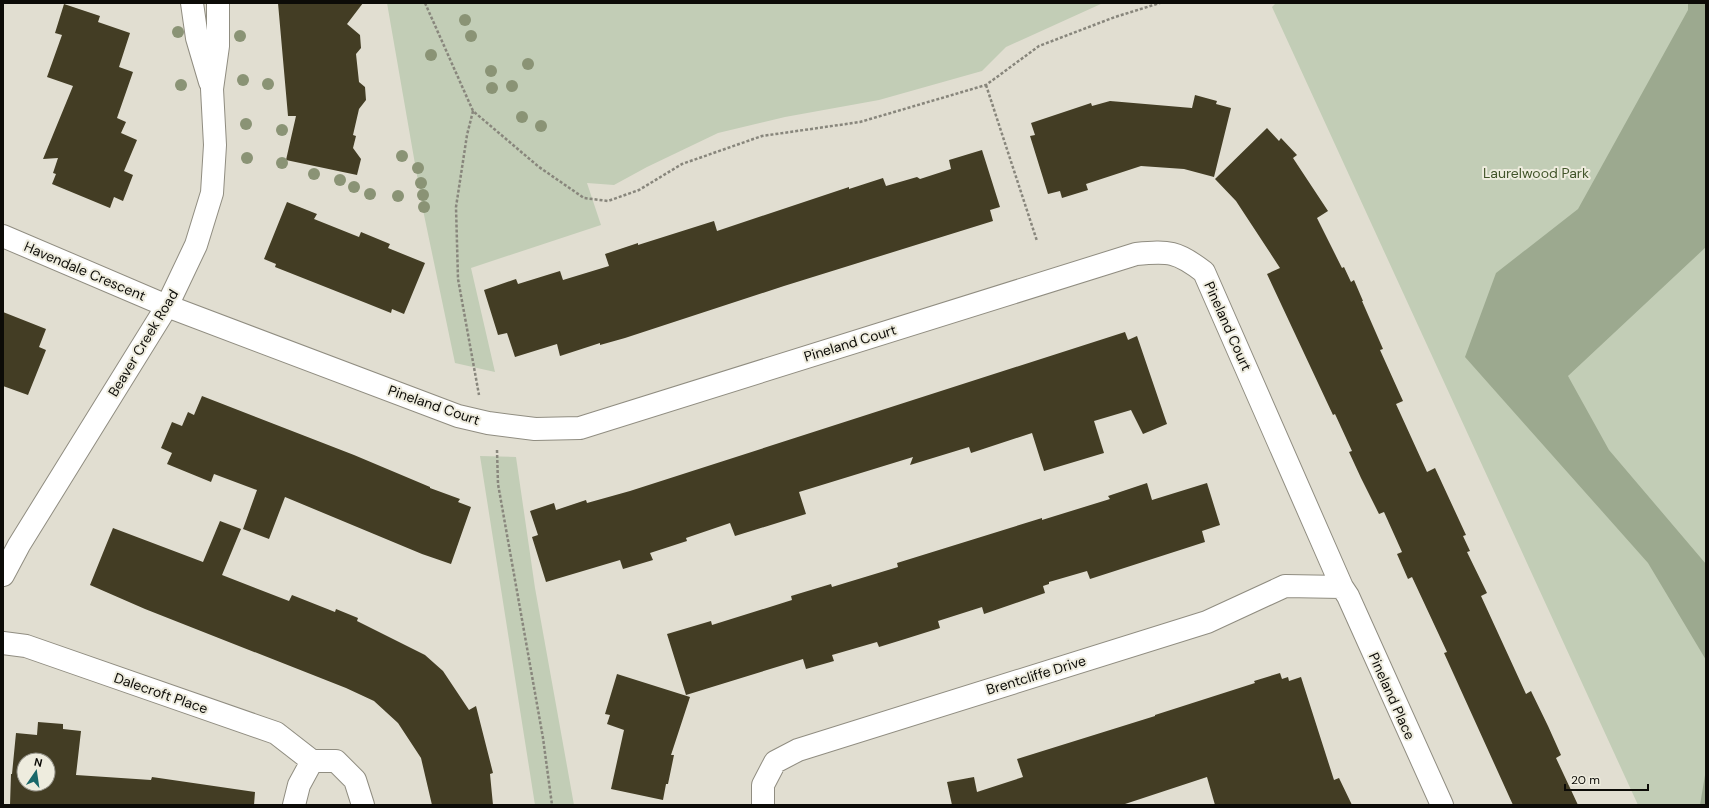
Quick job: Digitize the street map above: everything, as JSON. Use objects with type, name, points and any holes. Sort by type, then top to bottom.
[{"type":"street","name":"Beaver Creek Road","points":[[192,3],[197,38],[212,89]]},
{"type":"street","name":"Beaver Creek Road","points":[[3,575],[19,545],[167,306],[196,245],[212,193],[215,145],[212,89],[218,46],[218,3]]},
{"type":"street","name":"Havendale Crescent","points":[[3,236],[167,306]]},
{"type":"street","name":"Pineland Court","points":[[167,306],[458,416],[488,423],[535,429],[580,428],[1136,254],[1164,252],[1187,258],[1204,272],[1342,587]]},
{"type":"street","name":"Brentcliffe Drive","points":[[763,805],[763,785],[775,762],[798,750],[1206,622],[1285,586],[1342,587]]},
{"type":"street","name":"Pineland Place","points":[[1342,587],[1442,805]]},
{"type":"street","name":"Dalecroft Place","points":[[3,642],[26,646],[276,733],[312,761]]},
{"type":"street","points":[[294,805],[299,785],[312,761],[336,761],[355,780],[363,805]]},
{"type":"path","points":[[425,3],[473,111],[538,167],[584,198],[608,200],[639,190],[682,164],[762,136],[860,122],[986,85],[1039,46],[1116,17],[1160,3]]},
{"type":"path","points":[[986,85],[1037,241]]},
{"type":"path","points":[[473,111],[466,135],[456,215],[458,279],[479,398]]},
{"type":"path","points":[[497,447],[498,484],[543,738],[552,805]]},
{"type":"green space","points":[[387,3],[1103,3],[1006,47],[982,71],[879,100],[785,117],[718,133],[647,167],[614,185],[587,183],[601,225],[471,268],[495,372],[455,363],[423,210]]},
{"type":"green space","name":"Laurelwood Park","points":[[1276,3],[1706,3],[1706,805],[1638,805],[1272,7]]},
{"type":"green space","points":[[1688,3],[1706,3],[1706,247],[1568,376],[1609,450],[1706,564],[1706,660],[1648,563],[1465,357],[1496,273],[1578,209],[1688,10]]},
{"type":"green space","points":[[480,456],[516,457],[535,588],[574,805],[535,805]]},
{"type":"green space","points":[[1706,769],[1706,805],[1700,805]]},
{"type":"building","points":[[278,3],[363,3],[347,24],[360,35],[361,48],[356,54],[359,82],[365,87],[366,100],[359,109],[353,135],[356,136],[353,148],[361,159],[357,175],[286,160],[296,116],[288,116]]},
{"type":"building","points":[[64,4],[100,16],[98,22],[130,33],[119,67],[133,72],[117,118],[126,122],[121,133],[137,140],[124,171],[133,175],[123,201],[114,197],[110,208],[52,184],[56,174],[53,173],[58,158],[43,159],[73,86],[47,77],[62,35],[55,33]]},
{"type":"building","points":[[1195,95],[1217,101],[1216,104],[1231,108],[1214,177],[1184,169],[1141,166],[1086,184],[1088,190],[1062,198],[1060,191],[1048,194],[1030,136],[1035,135],[1031,123],[1091,103],[1092,106],[1110,101],[1192,108]]},
{"type":"building","points":[[1267,128],[1279,141],[1281,138],[1297,155],[1293,158],[1328,211],[1317,218],[1342,268],[1344,267],[1351,282],[1354,280],[1383,349],[1380,350],[1403,401],[1396,404],[1427,472],[1435,468],[1466,535],[1463,536],[1470,551],[1467,552],[1487,593],[1481,596],[1526,694],[1531,691],[1548,726],[1561,755],[1556,758],[1578,805],[1513,805],[1444,653],[1447,652],[1412,577],[1408,579],[1397,554],[1402,552],[1384,512],[1379,514],[1361,478],[1349,452],[1352,451],[1335,414],[1333,415],[1267,274],[1280,268],[1236,201],[1215,179]]},
{"type":"building","points":[[982,150],[1000,207],[990,210],[993,221],[784,286],[625,338],[600,345],[600,343],[560,356],[557,344],[515,357],[507,333],[498,335],[484,290],[516,279],[518,284],[560,271],[563,280],[609,266],[605,254],[638,243],[638,245],[714,221],[717,231],[849,187],[849,189],[883,178],[886,186],[917,177],[920,179],[951,169],[949,160]]},
{"type":"building","points":[[287,202],[317,214],[314,219],[359,237],[361,232],[390,244],[388,248],[425,263],[404,314],[392,309],[391,313],[275,267],[276,264],[264,259]]},
{"type":"building","points":[[3,312],[46,329],[39,347],[46,350],[28,395],[3,386]]},
{"type":"building","points":[[1125,332],[1128,340],[1137,336],[1167,424],[1143,434],[1131,410],[1094,421],[1104,453],[1044,471],[1032,433],[971,453],[969,447],[910,465],[913,457],[799,492],[806,514],[735,536],[730,523],[686,538],[687,541],[650,553],[653,560],[623,569],[620,560],[546,582],[532,537],[538,535],[530,511],[554,503],[556,510],[586,500],[587,503],[630,491]]},
{"type":"building","points":[[202,396],[354,455],[430,488],[460,499],[458,502],[471,507],[451,564],[422,554],[285,497],[269,539],[243,529],[257,490],[214,474],[211,482],[167,464],[172,453],[161,448],[172,422],[182,426],[188,412],[194,415]]},
{"type":"building","points":[[1147,483],[1152,500],[1207,483],[1220,525],[1202,531],[1205,542],[1090,579],[1087,571],[1049,582],[1049,584],[1043,586],[1045,593],[984,614],[982,607],[938,621],[940,628],[879,647],[877,642],[832,655],[834,661],[806,669],[803,659],[686,695],[667,634],[711,621],[712,625],[792,600],[791,596],[831,584],[832,587],[898,567],[897,563],[1042,518],[1042,520],[1110,499],[1108,496]]},
{"type":"building","points":[[220,521],[241,529],[222,575],[289,601],[292,595],[335,612],[336,609],[358,618],[357,621],[425,655],[443,671],[469,710],[476,706],[493,773],[490,774],[493,805],[432,805],[421,758],[398,723],[374,701],[346,688],[145,609],[90,585],[113,528],[203,562]]},
{"type":"building","points":[[1280,673],[1282,679],[1288,677],[1289,681],[1301,677],[1334,780],[1339,778],[1352,805],[1215,805],[1207,777],[1122,805],[952,805],[947,782],[974,777],[977,792],[1023,777],[1017,759],[1155,716],[1255,683],[1254,681]]},
{"type":"building","points":[[617,674],[690,697],[671,755],[674,755],[663,800],[611,789],[624,730],[607,724],[610,715],[605,714]]},
{"type":"building","points":[[38,722],[63,724],[63,729],[81,731],[76,775],[151,780],[152,777],[255,792],[254,805],[10,805],[11,774],[16,733],[37,735]]}]
